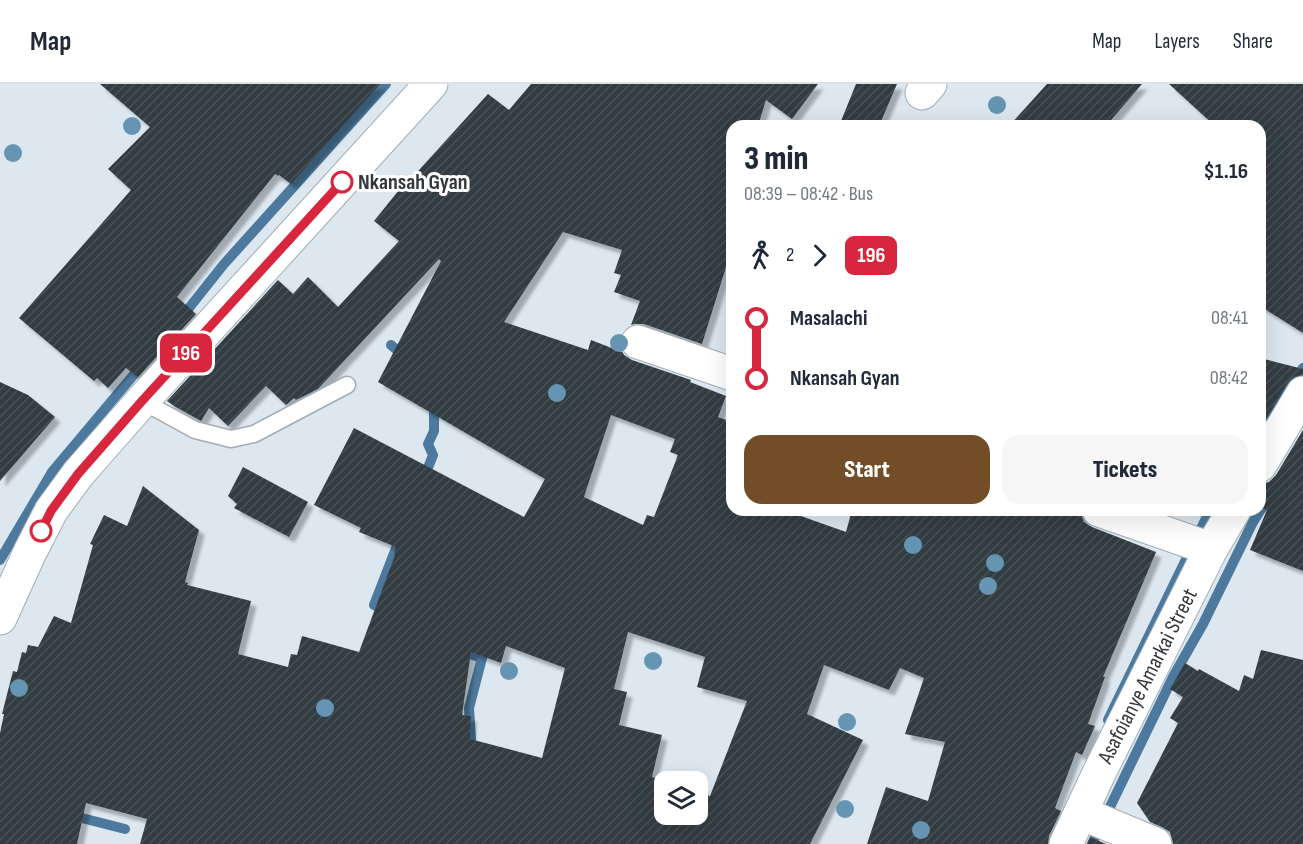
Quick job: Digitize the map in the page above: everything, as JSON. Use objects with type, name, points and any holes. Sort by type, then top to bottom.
[{"type":"street","points":[[0,618],[51,511],[78,474],[431,84]]},
{"type":"street","points":[[638,342],[726,372]]},
{"type":"street","points":[[1266,455],[1303,393]]},
{"type":"street","points":[[1116,516],[1211,549]]},
{"type":"street","name":"Asafoianye Amarkai Street","points":[[1066,844],[1104,762],[1211,549],[1230,516]]},
{"type":"street","points":[[1081,813],[1155,844]]},
{"type":"lane","points":[[142,401],[195,430],[231,439],[254,434],[347,385]]},
{"type":"building","points":[[100,84],[380,84],[291,184],[275,174],[177,297],[196,314],[138,377],[126,368],[108,388],[97,378],[94,381],[19,318],[131,190],[108,169],[150,127]]},
{"type":"building","points":[[531,84],[818,84],[792,119],[766,100],[760,120],[726,120],[726,267],[702,344],[644,324],[631,325],[640,301],[614,292],[621,275],[614,273],[622,250],[563,232],[504,322],[588,350],[591,340],[622,351],[632,360],[691,380],[690,382],[726,396],[718,417],[726,420],[726,516],[801,516],[846,532],[850,516],[1082,516],[1084,522],[1092,527],[1156,552],[1103,677],[1105,677],[1088,724],[1095,726],[1082,755],[1076,752],[1055,808],[1061,811],[1049,836],[1048,844],[867,844],[886,787],[928,801],[945,742],[905,734],[924,678],[900,668],[889,690],[824,665],[807,714],[863,740],[810,844],[140,844],[147,819],[86,803],[77,844],[0,844],[0,733],[4,714],[2,714],[13,671],[17,672],[22,652],[26,653],[28,645],[38,647],[54,616],[71,623],[93,545],[90,544],[104,515],[127,526],[143,486],[199,530],[185,582],[188,583],[187,585],[251,601],[238,654],[288,667],[291,654],[297,655],[302,636],[359,652],[395,555],[396,547],[359,532],[361,528],[314,505],[354,428],[524,517],[545,479],[378,382],[441,261],[439,259],[318,389],[296,400],[294,398],[286,405],[266,386],[228,426],[209,408],[201,421],[167,401],[278,280],[293,294],[308,277],[338,307],[399,241],[374,221],[488,94],[509,110]],"holes":[[[611,415],[675,439],[670,452],[678,455],[654,517],[647,515],[643,525],[584,497]],[[628,632],[705,657],[697,687],[747,701],[710,796],[708,795],[708,825],[654,825],[654,778],[652,777],[662,735],[619,725],[627,692],[614,689]],[[506,646],[565,668],[542,758],[470,739],[471,716],[462,715],[471,652],[501,663]]]},
{"type":"building","points":[[856,84],[897,84],[882,120],[841,120]]},
{"type":"building","points":[[1047,84],[1142,84],[1111,120],[1014,120]]},
{"type":"building","points":[[1169,84],[1303,84],[1303,333],[1266,310],[1266,120],[1208,120]]},
{"type":"building","points":[[1266,360],[1303,369],[1303,374],[1293,377],[1266,418]]},
{"type":"building","points":[[0,382],[28,395],[55,417],[0,481]]},
{"type":"building","points":[[1303,430],[1303,571],[1250,550],[1266,516],[1266,483],[1276,475]]},
{"type":"building","points":[[243,467],[308,502],[289,537],[234,508],[237,504],[228,496]]},
{"type":"building","points":[[1261,650],[1303,660],[1303,844],[1173,844],[1170,832],[1150,822],[1137,803],[1178,723],[1170,718],[1183,697],[1170,689],[1185,663],[1239,691],[1244,675],[1253,679]]},
{"type":"building","points":[[1090,837],[1106,844],[1087,844]]},
{"type":"waterway","points":[[181,318],[224,264],[386,84]]},
{"type":"waterway","points":[[391,345],[406,358]]},
{"type":"waterway","points":[[0,560],[52,472],[142,365]]},
{"type":"waterway","points":[[1266,421],[1303,368]]},
{"type":"waterway","points":[[424,478],[433,455],[428,444],[434,431],[434,402]]},
{"type":"waterway","points":[[1266,502],[1269,497]]},
{"type":"waterway","points":[[1108,720],[1207,516]]},
{"type":"waterway","points":[[1092,844],[1174,675],[1203,624],[1257,516]]},
{"type":"waterway","points":[[387,611],[374,605],[398,543]]},
{"type":"waterway","points":[[458,650],[482,658],[469,708],[472,753]]},
{"type":"waterway","points":[[70,815],[125,829]]},
{"type":"bus line","name":"196","points":[[41,531],[51,511],[78,474],[342,182]]},
{"type":"place","name":"Nkansah Gyan","points":[[342,182]]}]
